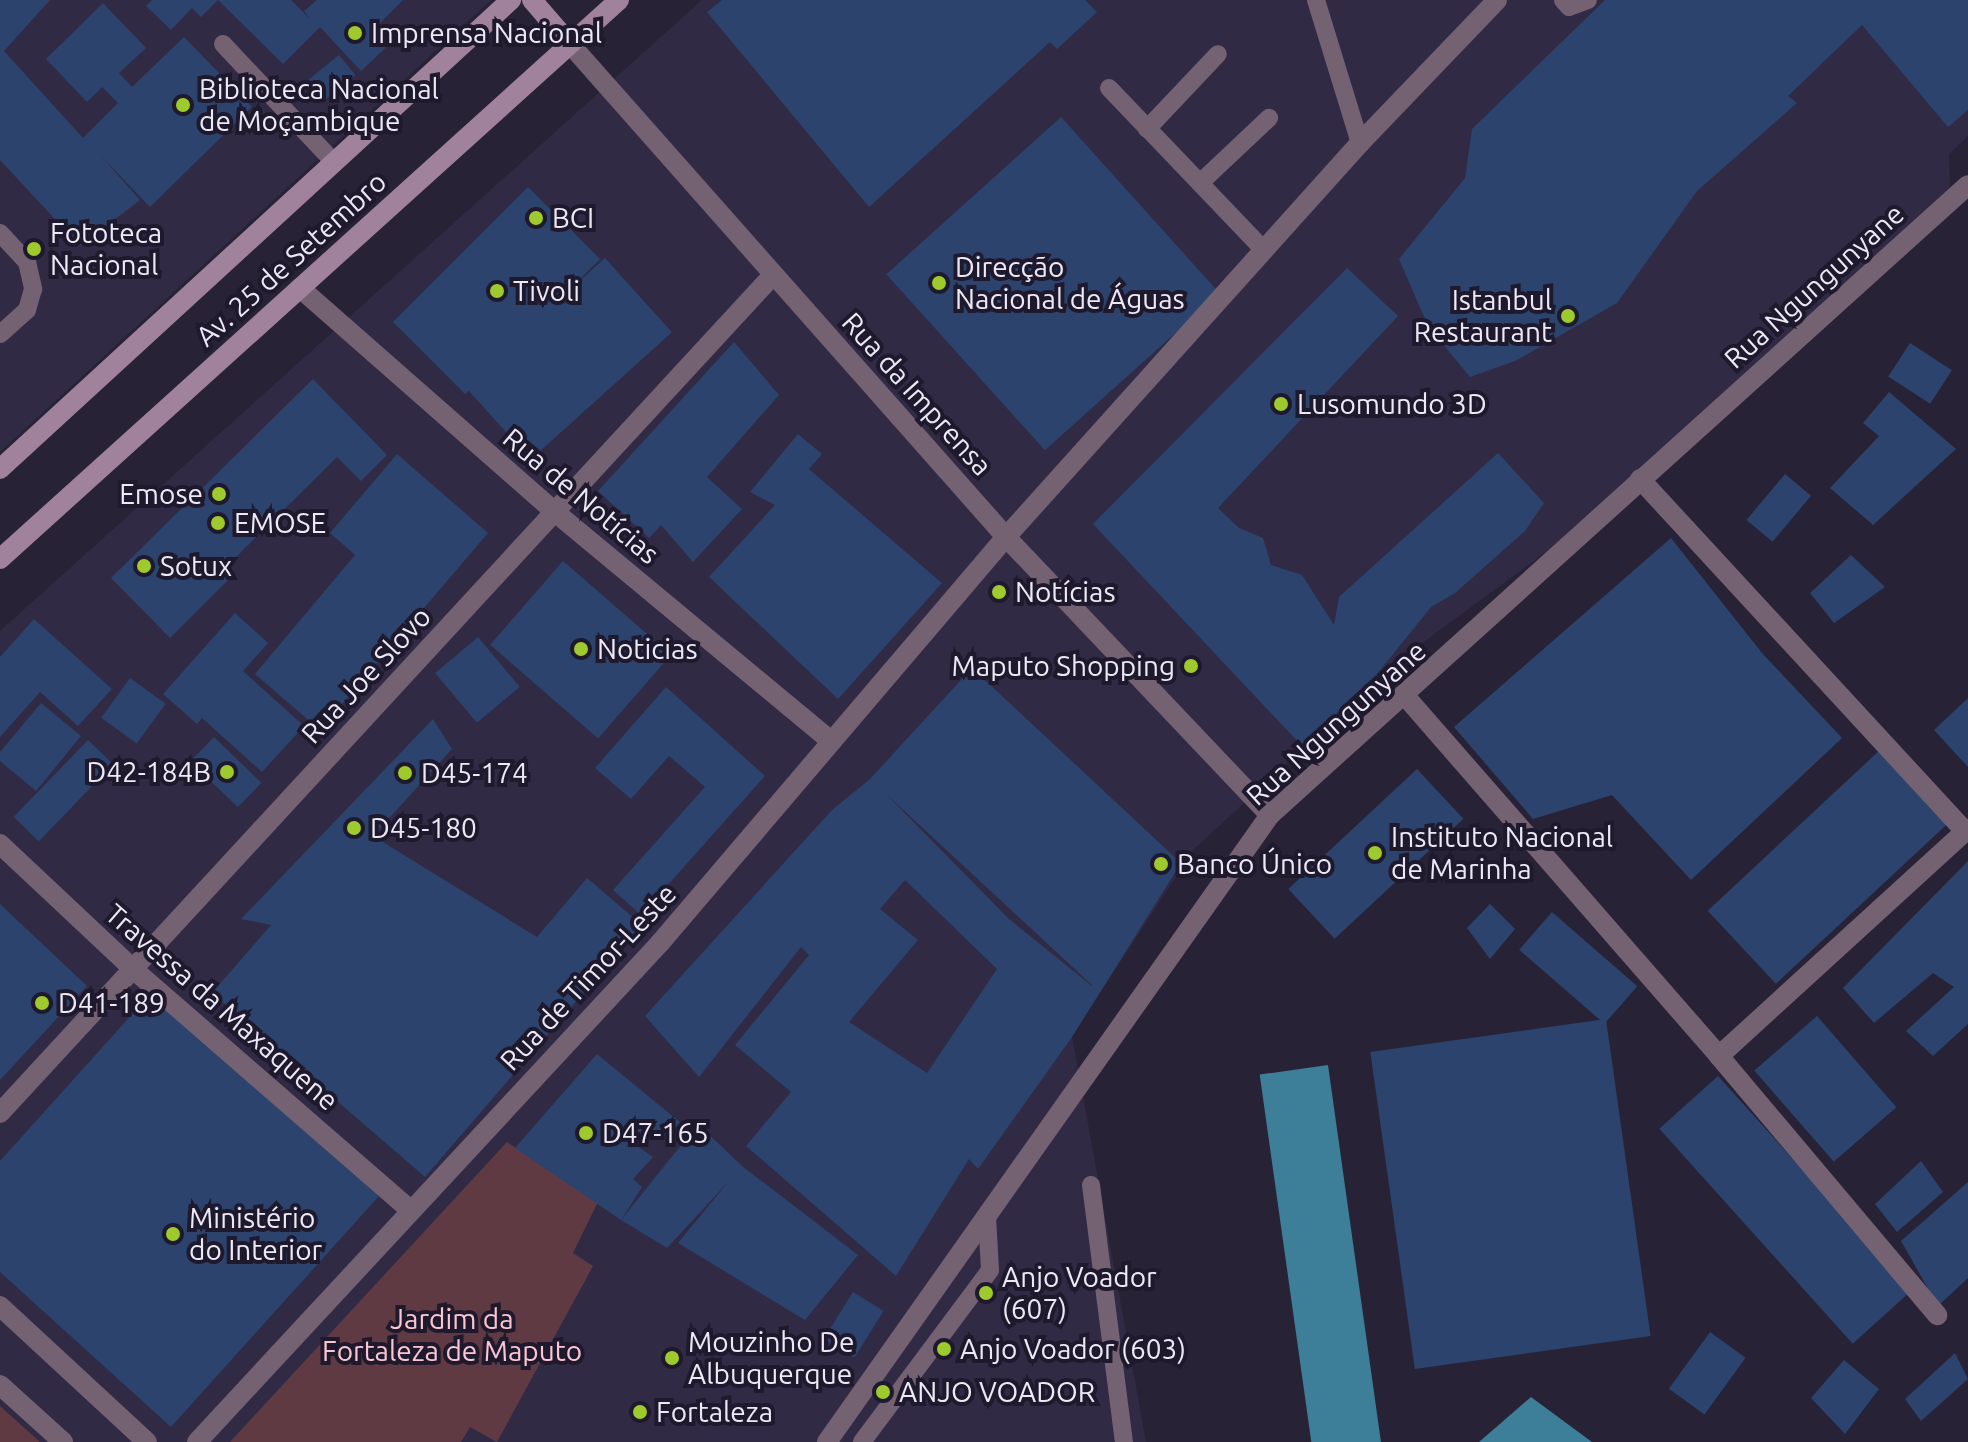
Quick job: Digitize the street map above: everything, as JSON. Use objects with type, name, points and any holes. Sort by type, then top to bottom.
[{"type":"main road","name":"Av. 25 de Setembro","points":[[0,469],[511,0]]},
{"type":"main road","name":"Rua da Imprensa","points":[[532,0],[570,44]]},
{"type":"main road","name":"Av. 25 de Setembro","points":[[0,559],[619,0]]},
{"type":"street","name":"Rua de Timor-Leste","points":[[197,1442],[409,1209],[660,943],[1006,537],[1360,143],[1497,0]]},
{"type":"street","name":"Rua da Imprensa","points":[[570,44],[1006,537],[1270,815]]},
{"type":"street","name":"Rua Ngungunyane","points":[[827,1442],[1270,815],[1406,697],[1640,479],[1968,185]]},
{"type":"street","name":"Rua Joe Slovo","points":[[0,1113],[773,275]]},
{"type":"street","name":"Rua de Notícias","points":[[300,288],[555,512],[831,741]]},
{"type":"street","points":[[1640,479],[1967,831],[1719,1056]]},
{"type":"street","points":[[1406,697],[1719,1056],[1937,1315]]},
{"type":"street","name":"Travessa da Maxaquene","points":[[0,844],[133,969],[409,1209]]},
{"type":"street","points":[[0,1306],[147,1442]]},
{"type":"street","points":[[0,1385],[63,1442]]},
{"type":"lane","points":[[1316,0],[1360,143]]},
{"type":"lane","points":[[1563,0],[1569,7],[1588,0]]},
{"type":"lane","points":[[223,44],[334,162]]},
{"type":"lane","points":[[1147,129],[1218,54]]},
{"type":"lane","points":[[1109,88],[1264,250]]},
{"type":"lane","points":[[1200,183],[1269,118]]},
{"type":"lane","points":[[0,233],[27,262],[33,289],[27,310],[0,334]]},
{"type":"lane","points":[[1091,1185],[1124,1442]]},
{"type":"lane","points":[[862,1442],[990,1270],[987,1216]]},
{"type":"shaded area","points":[[0,0],[491,0],[0,452]]},
{"type":"shaded area","points":[[702,0],[1968,0],[1968,136],[1949,154],[1950,188],[1624,495],[1403,657],[1194,849],[1072,1036],[1146,1442],[0,1442],[0,631]]},
{"type":"green space","name":"Jardim da Fortaleza de Maputo","points":[[507,1142],[598,1202],[573,1253],[593,1266],[497,1442],[470,1427],[461,1442],[230,1442]]},
{"type":"green space","points":[[0,1406],[40,1442],[0,1442]]},
{"type":"water","points":[[1328,1065],[1381,1442],[1311,1442],[1260,1075]]},
{"type":"water","points":[[1531,1397],[1592,1442],[1479,1442]]},
{"type":"building","points":[[0,0],[50,0],[4,51],[83,138],[118,103],[102,87],[87,102],[46,59],[103,3],[146,48],[119,73],[132,87],[184,37],[252,107],[150,207],[100,155],[140,200],[80,246],[0,160]]},
{"type":"building","points":[[152,0],[218,0],[201,17],[192,8],[171,30],[146,6]]},
{"type":"building","points":[[218,0],[291,0],[310,19],[304,11],[317,0],[403,0],[378,25],[393,41],[361,71],[320,27],[283,64]]},
{"type":"building","points":[[722,0],[1085,0],[1097,12],[1057,49],[1050,42],[869,207],[707,12]]},
{"type":"building","points":[[1605,0],[1968,0],[1968,110],[1948,127],[1862,25],[1788,96],[1797,103],[1697,191],[1617,303],[1515,361],[1470,377],[1428,326],[1399,259],[1465,178],[1472,129]]},
{"type":"building","points":[[339,55],[355,75],[325,100],[309,80]]},
{"type":"building","name":"Direcção Nacional de Águas","points":[[1061,117],[1220,293],[1045,450],[886,274]]},
{"type":"building","name":"Tivoli","points":[[528,187],[600,259],[465,394],[393,322]]},
{"type":"building","points":[[605,258],[672,332],[531,459],[464,385]]},
{"type":"building","points":[[1347,268],[1398,316],[1218,508],[1239,528],[1263,538],[1271,565],[1302,575],[1334,625],[1339,597],[1498,453],[1544,503],[1525,531],[1455,593],[1431,607],[1373,679],[1302,746],[1093,524]]},
{"type":"building","points":[[734,342],[779,395],[707,477],[742,509],[693,562],[661,525],[649,538],[598,491]]},
{"type":"building","points":[[1910,343],[1952,370],[1930,404],[1888,377]]},
{"type":"building","name":"EMOSE","points":[[313,379],[387,455],[361,481],[337,457],[221,572],[228,580],[170,638],[111,578]]},
{"type":"building","points":[[1889,392],[1956,449],[1873,525],[1830,488],[1879,436],[1863,423]]},
{"type":"building","points":[[798,434],[822,454],[809,469],[942,583],[838,699],[709,577],[775,505],[750,492]]},
{"type":"building","points":[[397,454],[488,533],[320,730],[255,674],[355,555],[330,533]]},
{"type":"building","points":[[1785,474],[1811,496],[1772,542],[1746,520]]},
{"type":"building","points":[[1671,538],[1762,653],[1842,738],[1691,880],[1612,795],[1533,819],[1454,727]]},
{"type":"building","points":[[1851,555],[1885,587],[1834,623],[1810,593]]},
{"type":"building","name":"Noticias","points":[[563,561],[671,655],[598,739],[490,645]]},
{"type":"building","points":[[235,613],[268,643],[243,671],[304,726],[262,772],[202,718],[197,724],[163,694]]},
{"type":"building","points":[[34,619],[112,689],[78,726],[40,692],[0,737],[0,657]]},
{"type":"building","points":[[478,637],[520,687],[477,723],[435,673]]},
{"type":"building","points":[[972,668],[1181,863],[1072,1037],[978,1169],[969,1159],[896,1276],[746,1146],[791,1092],[735,1045],[809,955],[801,947],[699,1077],[645,1016],[832,810],[870,779]],"holes":[[[886,794],[1093,986],[1009,919]],[[905,880],[997,969],[927,1073],[849,1022],[918,940],[880,909]]]},
{"type":"building","points":[[130,678],[166,704],[137,744],[101,718]]},
{"type":"building","points":[[666,687],[765,776],[641,915],[613,890],[705,787],[669,756],[631,799],[595,768]]},
{"type":"building","points":[[1968,698],[1968,767],[1934,730]]},
{"type":"building","points":[[41,703],[81,736],[36,791],[0,761],[0,752]]},
{"type":"building","points":[[433,719],[452,749],[373,836],[537,937],[587,878],[642,925],[425,1177],[212,993],[271,925],[241,919]]},
{"type":"building","name":"D42-184B","points":[[214,737],[261,783],[238,807],[190,761]]},
{"type":"building","points":[[88,740],[113,764],[39,841],[14,817]]},
{"type":"building","points":[[1881,749],[1949,822],[1776,984],[1708,911]]},
{"type":"building","name":"Instituto Nacional de Marinha","points":[[1417,769],[1463,819],[1335,939],[1288,889]]},
{"type":"building","points":[[1968,861],[1968,1024],[1933,1056],[1906,1031],[1954,987],[1933,973],[1874,1023],[1843,988]]},
{"type":"building","name":"D41-189","points":[[0,904],[87,986],[0,1080]]},
{"type":"building","points":[[1490,904],[1515,929],[1490,959],[1467,928]]},
{"type":"building","points":[[1552,912],[1637,986],[1604,1024],[1519,950]]},
{"type":"building","name":"Ministério do Interior","points":[[153,991],[379,1196],[171,1427],[0,1272],[0,1161]]},
{"type":"building","points":[[1817,1016],[1896,1107],[1834,1162],[1754,1070]]},
{"type":"building","points":[[1606,1019],[1651,1336],[1415,1369],[1370,1052]]},
{"type":"building","name":"D47-165","points":[[597,1054],[681,1123],[661,1138],[647,1128],[637,1146],[653,1157],[633,1179],[642,1187],[621,1220],[515,1148]]},
{"type":"building","points":[[1718,1076],[1911,1291],[1853,1344],[1659,1129]]},
{"type":"building","points":[[698,1124],[742,1166],[858,1255],[805,1320],[678,1243],[729,1181],[667,1248],[621,1220]]},
{"type":"building","points":[[1921,1161],[1943,1192],[1897,1232],[1875,1204]]},
{"type":"building","points":[[1968,1182],[1968,1278],[1938,1306],[1901,1241]]},
{"type":"building","points":[[853,1292],[884,1311],[854,1358],[824,1339]]},
{"type":"building","points":[[1710,1332],[1746,1358],[1704,1414],[1669,1389]]},
{"type":"building","points":[[1955,1353],[1968,1379],[1921,1421],[1905,1399]]},
{"type":"building","points":[[1844,1360],[1879,1389],[1845,1434],[1811,1398]]},
{"type":"place","name":"Imprensa Nacional","points":[[355,33]]},
{"type":"place","name":"Biblioteca Nacional de Moçambique","points":[[183,105]]},
{"type":"place","name":"BCI","points":[[536,218]]},
{"type":"place","name":"Fototeca Nacional","points":[[34,249]]},
{"type":"place","name":"Direcção Nacional de Águas","points":[[939,283]]},
{"type":"place","name":"Tivoli","points":[[497,291]]},
{"type":"place","name":"Istanbul Restaurant","points":[[1568,316]]},
{"type":"place","name":"Lusomundo 3D","points":[[1281,404]]},
{"type":"place","name":"Emose","points":[[219,494]]},
{"type":"place","name":"EMOSE","points":[[218,523]]},
{"type":"place","name":"Sotux","points":[[144,566]]},
{"type":"place","name":"Notícias","points":[[999,592]]},
{"type":"place","name":"Noticias","points":[[581,649]]},
{"type":"place","name":"Maputo Shopping","points":[[1191,666]]},
{"type":"place","name":"D42-184B","points":[[227,772]]},
{"type":"place","name":"D45-174","points":[[405,773]]},
{"type":"place","name":"D45-180","points":[[354,828]]},
{"type":"place","name":"Instituto Nacional de Marinha","points":[[1375,853]]},
{"type":"place","name":"Banco Único","points":[[1161,864]]},
{"type":"place","name":"D41-189","points":[[42,1003]]},
{"type":"place","name":"D47-165","points":[[586,1133]]},
{"type":"place","name":"Ministério do Interior","points":[[173,1234]]},
{"type":"place","name":"Anjo Voador (607)","points":[[986,1293]]},
{"type":"place","name":"Anjo Voador (603)","points":[[944,1349]]},
{"type":"place","name":"Mouzinho De Albuquerque","points":[[672,1358]]},
{"type":"place","name":"ANJO VOADOR","points":[[883,1392]]},
{"type":"place","name":"Fortaleza","points":[[640,1412]]}]
